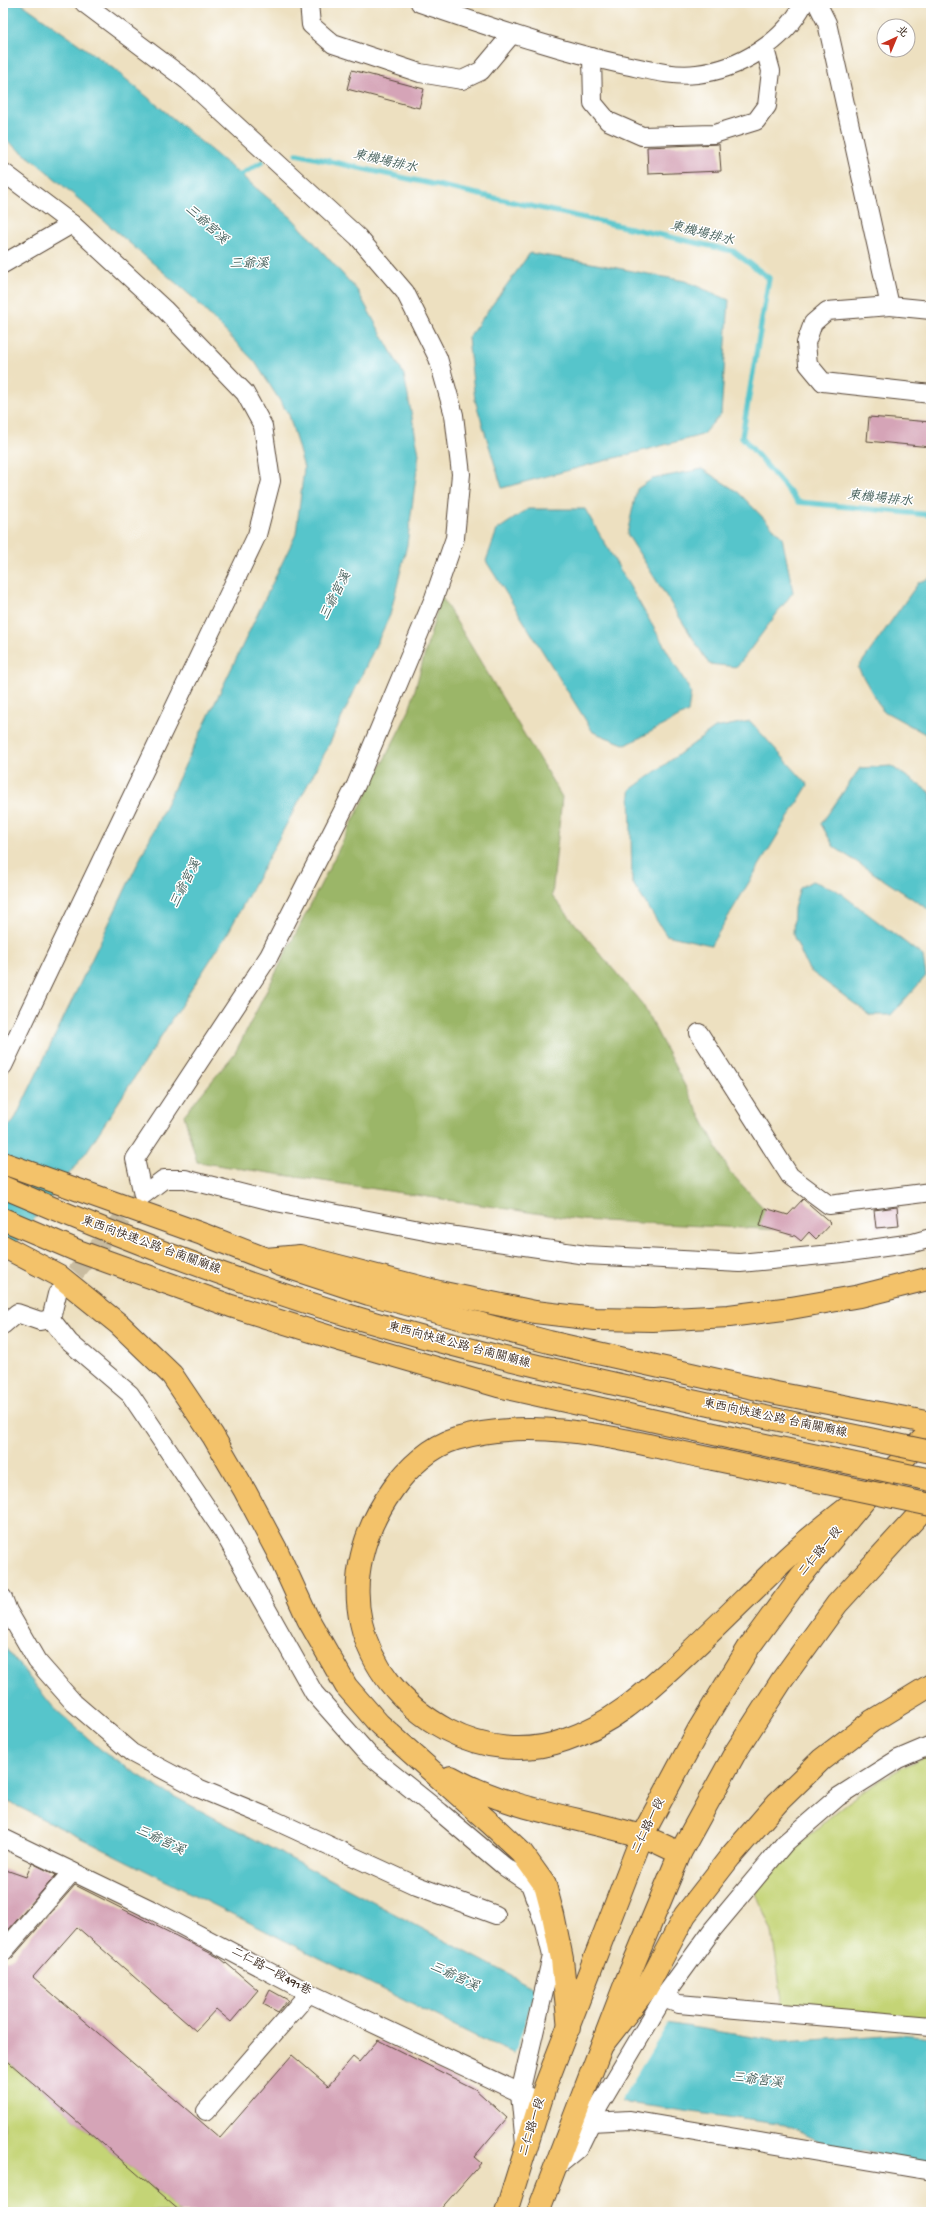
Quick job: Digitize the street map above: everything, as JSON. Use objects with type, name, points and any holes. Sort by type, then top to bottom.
[{"type":"main road","points":[[3,1163],[266,1260],[369,1294],[432,1312],[549,1342],[771,1392],[931,1423]]},
{"type":"main road","name":"東西向快速公路 台南關廟線","points":[[3,1187],[97,1228],[247,1282],[357,1318],[529,1366],[931,1452]]},
{"type":"main road","points":[[3,1219],[78,1251],[231,1306],[498,1386],[931,1480]]},
{"type":"main road","points":[[3,1246],[57,1284],[120,1325],[172,1375],[213,1436],[245,1491],[277,1551],[308,1619],[346,1686],[378,1724],[490,1822],[522,1853],[544,1885],[551,1908],[557,1957],[569,2028]]},
{"type":"main road","points":[[266,1260],[300,1256],[439,1292],[535,1312],[602,1319],[653,1320],[729,1316],[791,1308],[860,1296],[931,1278]]},
{"type":"main road","points":[[931,1431],[878,1484],[791,1554],[707,1636],[631,1705],[599,1725],[564,1740],[528,1749],[494,1746],[460,1737],[428,1720],[406,1703],[383,1676],[367,1646],[359,1610],[358,1575],[364,1541],[383,1502],[400,1480],[426,1456],[452,1440],[489,1431],[540,1428],[598,1435],[713,1459],[931,1505]]},
{"type":"main road","name":"二仁路一段","points":[[506,2212],[543,2094],[642,1836],[699,1730],[749,1647],[801,1576],[878,1484]]},
{"type":"main road","points":[[656,1994],[680,1853],[735,1753],[782,1680],[838,1604],[931,1501]]},
{"type":"main road","points":[[538,2212],[555,2168],[590,2110],[602,2045],[656,1994],[685,1914],[730,1857],[778,1802],[821,1760],[872,1721],[931,1685]]},
{"type":"main road","points":[[420,1760],[480,1792],[511,1804],[642,1836],[680,1853]]},
{"type":"street","points":[[84,3],[188,81],[358,237],[405,292],[438,358],[454,415],[461,474],[455,538],[434,598],[356,785],[270,956],[135,1159],[143,1195],[164,1179],[185,1179],[276,1202],[435,1233],[586,1255],[740,1263],[842,1253],[913,1243],[931,1238]]},
{"type":"street","points":[[309,3],[310,25],[333,44],[420,73],[462,80],[481,71],[512,34]]},
{"type":"street","points":[[420,3],[512,34],[592,57],[662,73],[697,74],[735,64],[765,49],[799,12],[804,3]]},
{"type":"street","points":[[817,3],[827,23],[890,306]]},
{"type":"street","points":[[592,57],[593,104],[608,121],[642,136],[714,134],[756,121],[767,106],[771,71],[765,49]]},
{"type":"street","points":[[3,172],[72,224],[164,309],[245,393],[263,426],[271,481],[258,535],[3,1066]]},
{"type":"street","points":[[3,264],[72,224]]},
{"type":"street","points":[[931,310],[890,306],[826,311],[813,323],[806,343],[808,364],[823,382],[931,394]]},
{"type":"street","points":[[699,1033],[790,1176],[829,1205],[931,1192]]},
{"type":"street","points":[[57,1284],[51,1319],[69,1342],[130,1394],[224,1533],[314,1693],[368,1755],[440,1812],[505,1867],[530,1884],[557,1957],[522,2086],[526,2150]]},
{"type":"street","points":[[3,1325],[17,1313],[40,1321],[51,1319]]},
{"type":"street","points":[[3,1598],[8,1611],[37,1661],[74,1703],[132,1753],[198,1788],[264,1815],[417,1886],[496,1915]]},
{"type":"street","points":[[931,1745],[898,1759],[838,1797],[785,1843],[656,1994],[590,2110],[630,2120],[931,2171]]},
{"type":"street","name":"二仁路一段491巷","points":[[3,1838],[154,1911],[309,1993],[543,2094]]},
{"type":"street","points":[[3,1952],[72,1872]]},
{"type":"street","points":[[206,2111],[309,1993]]},
{"type":"street","points":[[656,1994],[931,2026]]},
{"type":"green space","points":[[441,596],[562,797],[552,896],[643,1005],[729,1171],[784,1230],[581,1220],[197,1162],[184,1115],[235,1053],[409,711]]},
{"type":"green space","points":[[931,1754],[931,2026],[784,2014],[772,1932],[756,1893],[793,1851],[835,1813],[881,1780]]},
{"type":"green space","points":[[3,2057],[181,2212],[3,2212]]},
{"type":"water","name":"三爺溪","points":[[3,3],[21,3],[114,69],[292,218],[357,290],[404,375],[419,454],[407,545],[390,615],[328,747],[229,931],[87,1151],[3,1259],[3,1132],[14,1121],[296,534],[304,468],[289,415],[255,362],[191,296],[38,164],[3,138]]},
{"type":"water","points":[[530,253],[685,281],[729,300],[721,414],[702,435],[502,488],[475,400],[468,338]]},
{"type":"water","points":[[702,469],[738,492],[782,537],[793,592],[737,667],[709,664],[627,534],[637,489],[652,479]]},
{"type":"water","points":[[528,509],[585,509],[691,692],[688,712],[626,745],[593,732],[486,561],[497,530]]},
{"type":"water","points":[[931,578],[931,737],[882,710],[858,668],[919,582]]},
{"type":"water","points":[[750,721],[808,785],[711,945],[666,935],[632,882],[630,790],[715,728]]},
{"type":"water","points":[[891,766],[931,793],[931,911],[834,847],[821,824],[860,768]]},
{"type":"water","points":[[812,881],[835,889],[923,956],[926,976],[891,1015],[870,1015],[809,970],[793,935],[794,908],[800,888]]},
{"type":"water","name":"三爺宮溪","points":[[3,1645],[54,1708],[106,1754],[162,1790],[532,1987],[660,2022],[783,2042],[901,2034],[931,2037],[931,2163],[830,2146],[785,2125],[627,2103],[479,2038],[3,1799]]},
{"type":"pier","points":[[537,1987],[669,2022],[620,2102],[514,2055]]},
{"type":"building","points":[[352,70],[424,89],[419,108],[347,89]]},
{"type":"building","points":[[719,144],[721,171],[648,174],[647,147]]},
{"type":"building","points":[[869,417],[931,422],[931,447],[867,441]]},
{"type":"building","points":[[803,1199],[831,1223],[816,1239],[809,1232],[801,1241],[795,1236],[760,1226],[765,1208],[788,1215]]},
{"type":"building","points":[[897,1207],[899,1226],[876,1228],[874,1210]]},
{"type":"building","points":[[32,1863],[56,1875],[3,1936],[3,1869],[26,1877]]},
{"type":"building","points":[[75,1885],[220,1958],[258,1990],[231,2022],[216,2009],[196,2031],[77,1927],[33,1977],[220,2138],[292,2055],[328,2086],[353,2057],[359,2062],[378,2040],[475,2089],[507,2118],[474,2157],[481,2163],[438,2212],[181,2212],[3,2057],[3,1962],[11,1959]]},
{"type":"building","points":[[270,1990],[288,2000],[278,2012],[263,2004]]},
{"type":"waterway","name":"東機場排水","points":[[297,154],[733,251],[769,278],[742,437],[798,502],[931,515]]},
{"type":"waterway","name":"東機場排水","points":[[235,178],[262,162]]},
{"type":"tunnel","points":[[58,1293],[139,1199]]}]
